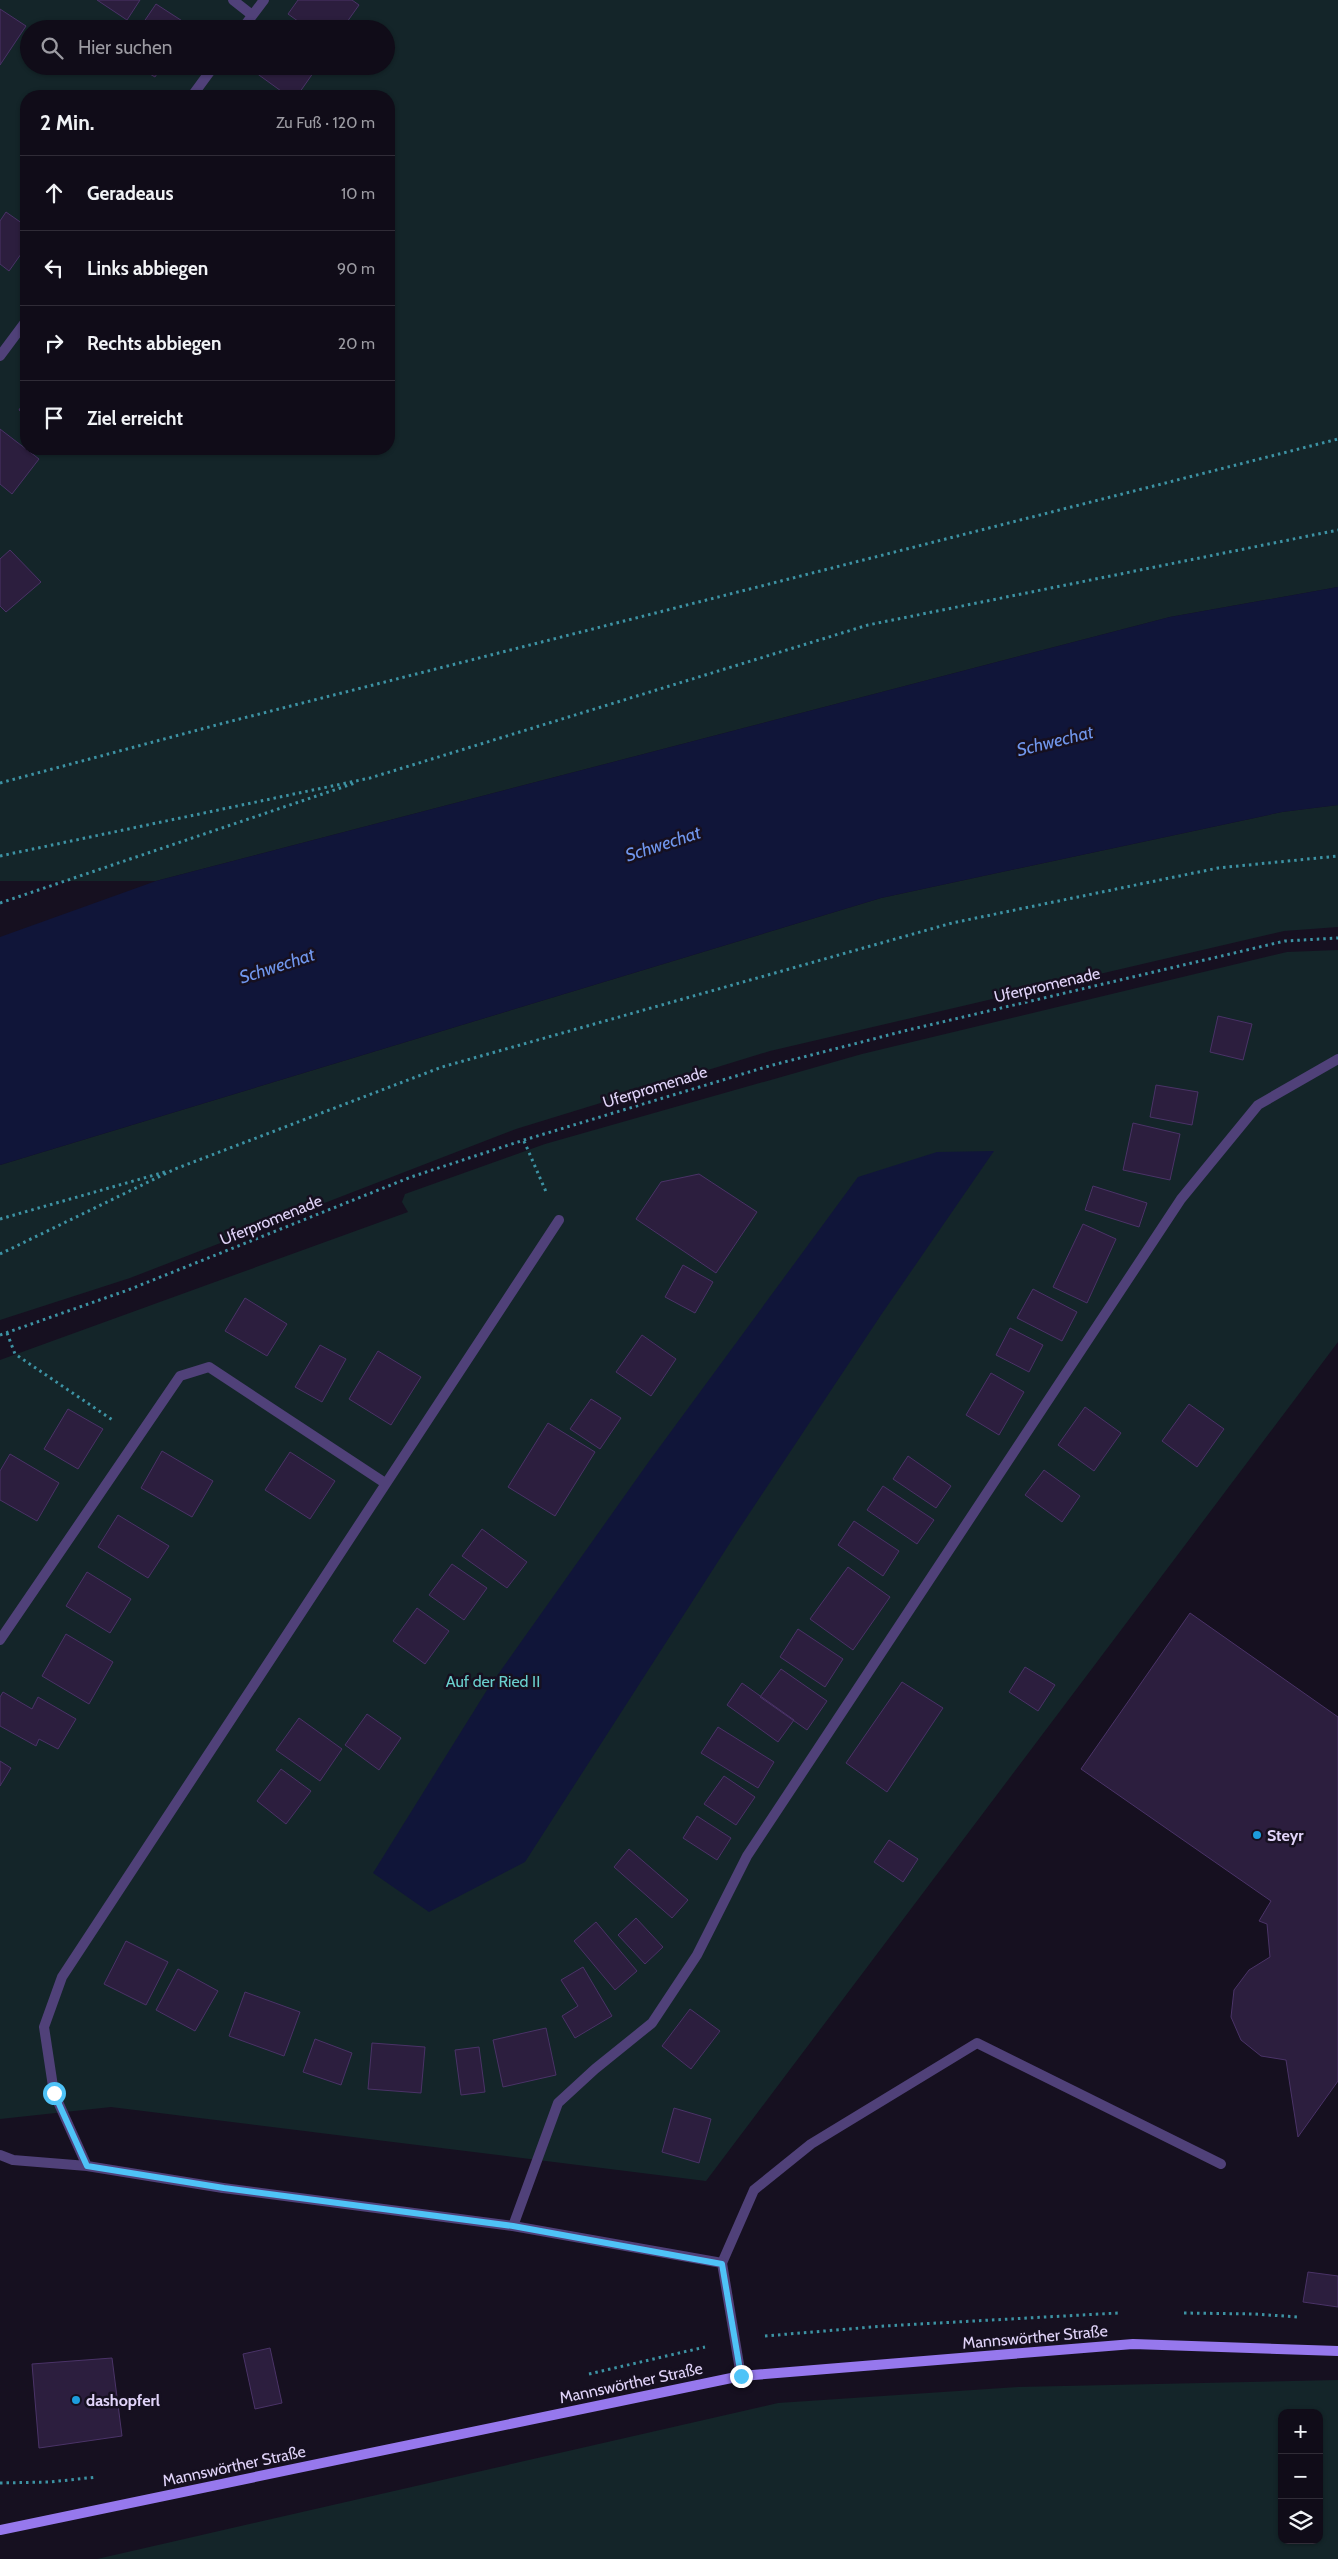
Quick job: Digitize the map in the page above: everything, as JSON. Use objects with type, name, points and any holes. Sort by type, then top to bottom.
[{"type":"main road","name":"Mannswörther Straße","points":[[0,2530],[741,2376],[1133,2344],[1338,2351]]},
{"type":"street","points":[[233,0],[252,15]]},
{"type":"street","points":[[248,20],[264,0]]},
{"type":"street","points":[[196,90],[207,75]]},
{"type":"street","points":[[0,356],[20,329]]},
{"type":"street","points":[[513,2226],[558,2104],[595,2069],[652,2024],[697,1955],[747,1856],[1181,1199],[1258,1105],[1338,1059]]},
{"type":"street","points":[[87,2166],[54,2093],[44,2027],[62,1977],[559,1220]]},
{"type":"street","points":[[0,1640],[180,1376],[209,1367],[385,1484]]},
{"type":"street","points":[[741,2376],[722,2264],[754,2190],[811,2144],[977,2043],[1221,2164]]},
{"type":"street","points":[[0,2155],[13,2160],[87,2166],[224,2188],[513,2226],[722,2264]]},
{"type":"path","points":[[0,783],[224,723],[1338,439]]},
{"type":"path","points":[[0,903],[370,778],[868,625],[1338,530]]},
{"type":"path","points":[[0,856],[370,778]]},
{"type":"path","points":[[0,1219],[175,1169],[442,1067],[952,923],[1218,868],[1338,856]]},
{"type":"path","name":"Uferpromenade","points":[[0,1335],[128,1290],[411,1178],[524,1140],[770,1066],[904,1031],[1285,941],[1338,938]]},
{"type":"path","points":[[524,1140],[539,1174]]},
{"type":"path","points":[[0,1254],[175,1169]]},
{"type":"path","points":[[7,1333],[15,1354],[138,1437]]},
{"type":"green space","points":[[0,0],[1338,0],[1338,587],[1170,617],[156,881],[0,881]]},
{"type":"green space","points":[[1338,805],[1338,927],[1284,931],[770,1051],[516,1129],[130,1278],[0,1320],[0,1165],[881,898],[1282,812]]},
{"type":"green space","name":"Auf der Ried II","points":[[1338,950],[1338,1342],[706,2181],[111,2107],[0,2119],[0,1360],[408,1212],[402,1202],[405,1194],[545,1144],[862,1054],[1287,952]]},
{"type":"green space","points":[[1338,2380],[1338,2559],[97,2559],[778,2403],[1018,2387]]},
{"type":"water","name":"Schwechat","points":[[1338,587],[1338,805],[1282,812],[881,898],[0,1165],[0,937],[156,881],[1170,617]]},
{"type":"water","points":[[994,1151],[881,1315],[737,1532],[525,1862],[429,1912],[373,1873],[487,1690],[650,1460],[858,1177],[937,1152]]},
{"type":"building","points":[[97,0],[140,0],[127,20]]},
{"type":"building","points":[[298,0],[352,0],[359,5],[348,20],[296,20],[288,14]]},
{"type":"building","points":[[156,4],[181,20],[145,20]]},
{"type":"building","points":[[0,9],[20,22],[20,35],[0,65]]},
{"type":"building","points":[[259,75],[312,75],[301,90],[280,90]]},
{"type":"building","points":[[6,212],[20,222],[20,255],[9,271],[0,264],[0,221]]},
{"type":"building","points":[[0,429],[20,444],[20,455],[34,455],[39,459],[12,494],[0,484]]},
{"type":"building","points":[[10,550],[41,582],[6,612],[0,606],[0,559]]},
{"type":"building","points":[[1218,1016],[1252,1024],[1243,1060],[1210,1052]]},
{"type":"building","points":[[1156,1085],[1198,1092],[1192,1125],[1150,1117]]},
{"type":"building","points":[[1133,1123],[1180,1134],[1170,1180],[1123,1170]]},
{"type":"building","points":[[699,1174],[757,1212],[716,1273],[636,1219],[661,1182]]},
{"type":"building","points":[[1093,1186],[1147,1203],[1139,1227],[1085,1210]]},
{"type":"building","points":[[1083,1224],[1116,1239],[1087,1303],[1053,1287]]},
{"type":"building","points":[[683,1265],[713,1282],[695,1313],[665,1297]]},
{"type":"building","points":[[1033,1289],[1077,1312],[1062,1341],[1017,1318]]},
{"type":"building","points":[[245,1298],[287,1324],[267,1356],[225,1331]]},
{"type":"building","points":[[1010,1328],[1043,1345],[1029,1372],[996,1355]]},
{"type":"building","points":[[642,1335],[676,1359],[651,1396],[616,1372]]},
{"type":"building","points":[[320,1345],[346,1359],[322,1402],[295,1387]]},
{"type":"building","points":[[378,1351],[421,1377],[391,1425],[349,1399]]},
{"type":"building","points":[[991,1373],[1024,1392],[999,1435],[966,1415]]},
{"type":"building","points":[[591,1399],[621,1418],[600,1449],[570,1429]]},
{"type":"building","points":[[1189,1404],[1224,1429],[1197,1467],[1162,1441]]},
{"type":"building","points":[[1085,1407],[1121,1433],[1094,1471],[1058,1445]]},
{"type":"building","points":[[68,1409],[103,1429],[78,1469],[44,1449]]},
{"type":"building","points":[[548,1423],[595,1452],[555,1516],[508,1487]]},
{"type":"building","points":[[162,1451],[213,1481],[192,1517],[141,1488]]},
{"type":"building","points":[[290,1452],[335,1481],[310,1519],[265,1490]]},
{"type":"building","points":[[10,1454],[59,1483],[37,1521],[0,1500],[0,1471]]},
{"type":"building","points":[[908,1456],[951,1486],[936,1508],[893,1479]]},
{"type":"building","points":[[1044,1470],[1080,1496],[1062,1522],[1025,1495]]},
{"type":"building","points":[[883,1486],[934,1520],[917,1544],[867,1510]]},
{"type":"building","points":[[118,1515],[169,1546],[148,1578],[98,1547]]},
{"type":"building","points":[[854,1521],[899,1551],[883,1576],[838,1545]]},
{"type":"building","points":[[482,1529],[527,1562],[507,1588],[462,1556]]},
{"type":"building","points":[[452,1564],[487,1588],[464,1620],[429,1595]]},
{"type":"building","points":[[848,1567],[890,1597],[853,1650],[810,1619]]},
{"type":"building","points":[[87,1572],[131,1599],[110,1633],[66,1606]]},
{"type":"building","points":[[417,1608],[449,1631],[425,1664],[393,1641]]},
{"type":"building","name":"Steyr","points":[[1190,1613],[1338,1717],[1338,2081],[1298,2137],[1286,2060],[1261,2056],[1241,2040],[1231,2017],[1234,1990],[1249,1970],[1270,1957],[1267,1924],[1259,1921],[1271,1901],[1081,1769]]},
{"type":"building","points":[[798,1629],[843,1659],[825,1687],[780,1657]]},
{"type":"building","points":[[66,1634],[113,1662],[89,1704],[42,1676]]},
{"type":"building","points":[[1025,1667],[1055,1685],[1038,1711],[1009,1692]]},
{"type":"building","points":[[781,1669],[827,1701],[807,1730],[760,1697]]},
{"type":"building","points":[[902,1682],[943,1708],[887,1792],[846,1763]]},
{"type":"building","points":[[742,1683],[794,1720],[778,1742],[727,1705]]},
{"type":"building","points":[[3,1692],[32,1709],[38,1697],[76,1719],[58,1749],[39,1739],[36,1746],[0,1726],[0,1697]]},
{"type":"building","points":[[367,1714],[401,1738],[379,1770],[345,1745]]},
{"type":"building","points":[[299,1718],[342,1749],[320,1781],[276,1750]]},
{"type":"building","points":[[718,1727],[774,1762],[758,1788],[701,1753]]},
{"type":"building","points":[[0,1761],[11,1768],[0,1786]]},
{"type":"building","points":[[281,1769],[311,1791],[286,1824],[257,1801]]},
{"type":"building","points":[[724,1776],[755,1797],[736,1825],[704,1804]]},
{"type":"building","points":[[697,1816],[731,1838],[717,1860],[683,1838]]},
{"type":"building","points":[[889,1840],[918,1859],[903,1882],[874,1862]]},
{"type":"building","points":[[629,1849],[688,1900],[672,1918],[614,1867]]},
{"type":"building","points":[[636,1918],[663,1947],[645,1964],[618,1935]]},
{"type":"building","points":[[596,1922],[637,1971],[615,1990],[574,1941]]},
{"type":"building","points":[[126,1941],[168,1962],[146,2005],[104,1984]]},
{"type":"building","points":[[583,1967],[612,2016],[575,2038],[562,2016],[578,2006],[561,1980]]},
{"type":"building","points":[[178,1969],[218,1991],[195,2031],[156,2010]]},
{"type":"building","points":[[245,1992],[300,2012],[284,2056],[229,2036]]},
{"type":"building","points":[[690,2009],[720,2031],[691,2069],[662,2046]]},
{"type":"building","points":[[546,2028],[556,2075],[503,2087],[493,2040]]},
{"type":"building","points":[[315,2039],[352,2053],[341,2085],[303,2072]]},
{"type":"building","points":[[372,2043],[425,2047],[421,2093],[368,2089]]},
{"type":"building","points":[[479,2047],[485,2092],[461,2095],[455,2050]]},
{"type":"building","points":[[674,2108],[711,2119],[699,2163],[662,2152]]},
{"type":"building","points":[[1308,2272],[1338,2276],[1338,2307],[1303,2302]]},
{"type":"building","points":[[270,2348],[282,2403],[255,2409],[243,2354]]},
{"type":"building","name":"dashopferl","points":[[112,2358],[122,2436],[39,2448],[32,2364]]},
{"type":"place","name":"Steyr","points":[[1257,1835]]},
{"type":"place","name":"dashopferl","points":[[76,2400]]},
{"type":"route","points":[[54,2093],[87,2166],[224,2188],[513,2226],[722,2264],[741,2376]]}]
